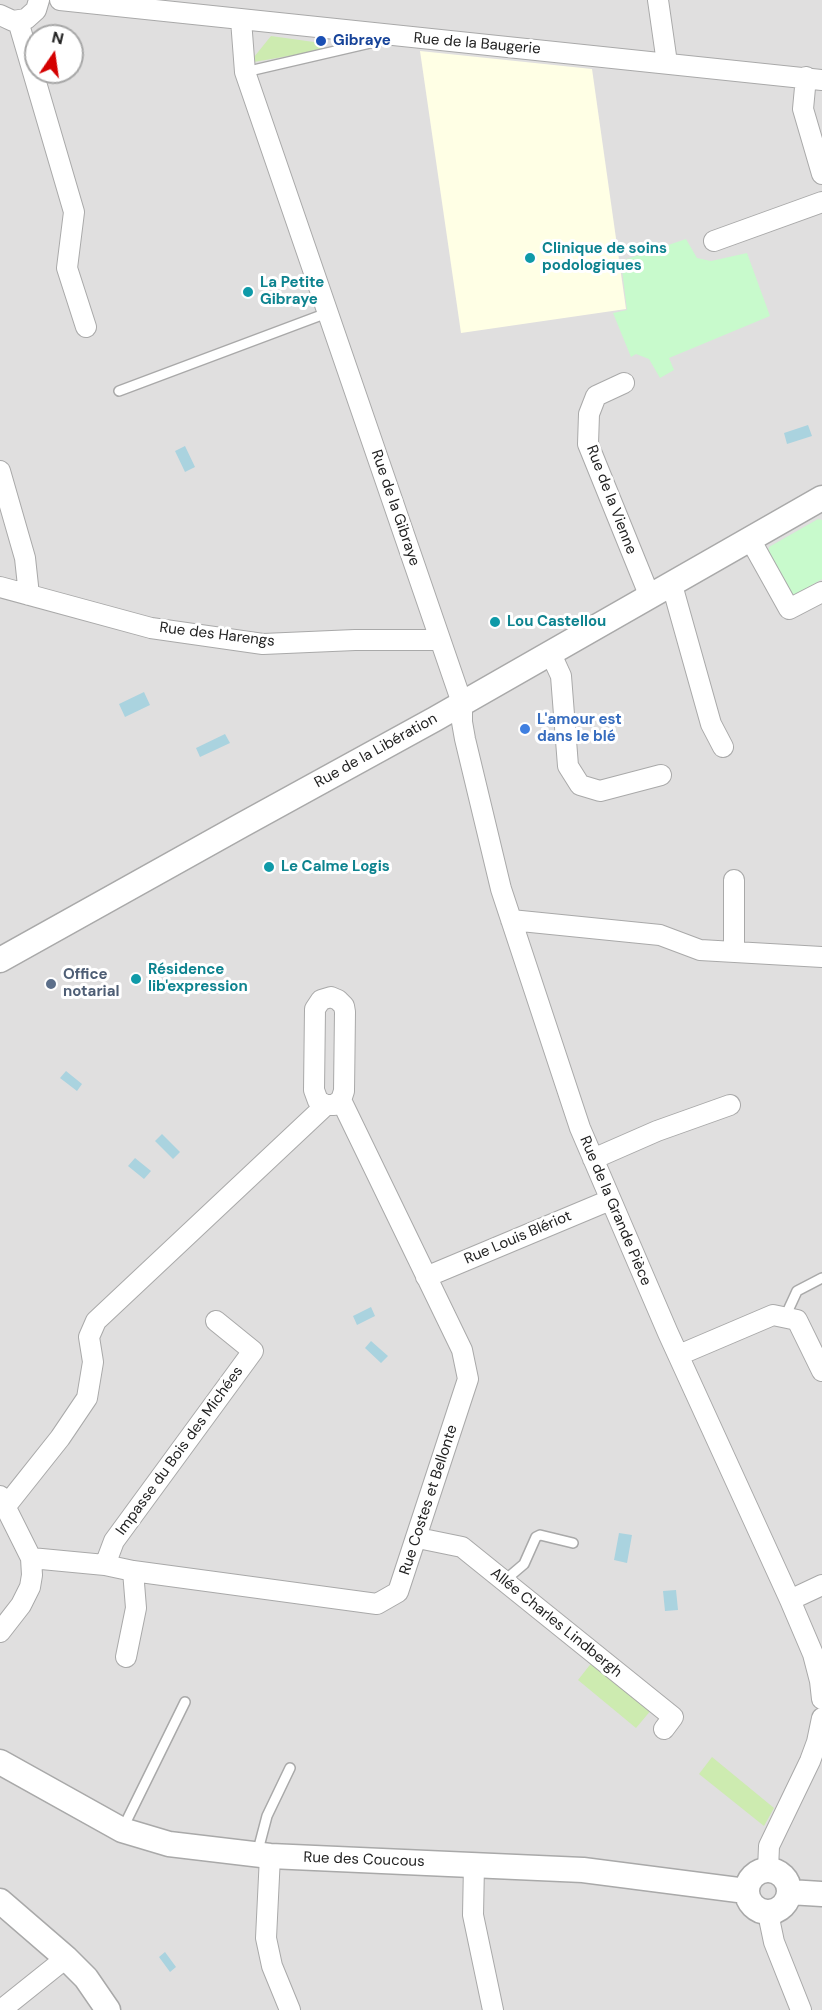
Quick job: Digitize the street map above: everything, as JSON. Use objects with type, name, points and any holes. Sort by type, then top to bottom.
[{"type":"street","points":[[39,0],[33,14],[9,18],[74,212],[66,268],[86,327]]},
{"type":"street","name":"Rue de la Baugerie","points":[[60,0],[170,6],[242,20],[814,78]]},
{"type":"street","points":[[658,0],[667,63]]},
{"type":"street","name":"Rue de la Gibraye","points":[[242,20],[244,72],[462,703]]},
{"type":"street","points":[[814,78],[802,109],[822,174]]},
{"type":"street","points":[[714,241],[822,202]]},
{"type":"street","name":"Rue de la Vienne","points":[[624,383],[596,396],[589,414],[588,444],[650,597]]},
{"type":"street","points":[[0,471],[25,558],[29,595]]},
{"type":"street","name":"Rue de la Libération","points":[[0,960],[435,720],[822,498]]},
{"type":"street","points":[[750,539],[789,609],[822,592]]},
{"type":"street","points":[[672,585],[711,724],[723,747]]},
{"type":"street","name":"Rue des Harengs","points":[[0,587],[151,628],[263,644],[355,640],[440,640]]},
{"type":"street","points":[[550,652],[561,675],[568,766],[580,785],[600,791],[661,775]]},
{"type":"street","name":"Rue de la Grande Pièce","points":[[462,703],[465,739],[501,889],[580,1128],[813,1654],[822,1699]]},
{"type":"street","points":[[734,880],[734,952]]},
{"type":"street","points":[[512,920],[660,935],[700,950],[822,957]]},
{"type":"street","name":"Rue Costes et Bellonte","points":[[3,1501],[60,1438],[87,1398],[93,1362],[89,1337],[96,1321],[334,1103],[462,1350],[468,1380],[418,1538],[398,1592],[377,1604],[133,1571],[105,1565],[31,1558]]},
{"type":"street","points":[[593,1160],[657,1131],[730,1105]]},
{"type":"street","name":"Rue Louis Blériot","points":[[426,1277],[610,1200]]},
{"type":"street","points":[[679,1355],[773,1315],[797,1320],[822,1371]]},
{"type":"street","name":"Impasse du Bois des Michées","points":[[105,1565],[114,1541],[253,1351],[216,1321]]},
{"type":"street","points":[[0,1632],[21,1605],[30,1587],[32,1575],[31,1558],[3,1501]]},
{"type":"street","name":"Allée Charles Lindbergh","points":[[418,1538],[462,1547],[673,1717],[664,1729]]},
{"type":"street","points":[[126,1658],[136,1608],[133,1571]]},
{"type":"street","points":[[790,1600],[822,1585]]},
{"type":"street","points":[[768,1870],[769,1846],[810,1761],[822,1718]]},
{"type":"street","name":"Rue des Coucous","points":[[0,1762],[122,1830],[169,1844],[264,1855],[583,1870],[746,1891]]},
{"type":"street","points":[[264,1855],[266,1938],[272,1966],[290,2010]]},
{"type":"street","points":[[474,1865],[473,1915],[493,2010]]},
{"type":"street","points":[[768,1870],[775,1871],[782,1876],[787,1882],[789,1892],[784,1905],[771,1913],[761,1912],[754,1908],[746,1891],[752,1876],[760,1871],[768,1870]]},
{"type":"street","points":[[789,1892],[822,1894]]},
{"type":"street","points":[[0,1901],[86,1978],[108,2010]]},
{"type":"street","points":[[771,1913],[770,1923],[774,1942],[801,2010]]},
{"type":"street","points":[[1,2010],[66,1958]]},
{"type":"lane","points":[[244,72],[397,37]]},
{"type":"lane","points":[[119,391],[327,313]]},
{"type":"lane","points":[[785,1317],[797,1291],[822,1278]]},
{"type":"lane","points":[[504,1581],[524,1564],[536,1537],[540,1535],[573,1544]]},
{"type":"lane","points":[[122,1830],[185,1702]]},
{"type":"lane","points":[[264,1855],[267,1816],[290,1768]]},
{"type":"shaded area","points":[[0,0],[822,0],[822,2010],[0,2010]]},
{"type":"shaded area","points":[[420,51],[592,69],[626,309],[461,333]]},
{"type":"green space","points":[[271,36],[321,43],[323,50],[254,62],[254,57]]},
{"type":"green space","points":[[686,239],[697,258],[711,261],[747,253],[770,316],[669,358],[674,370],[660,378],[649,359],[636,354],[631,357],[613,313],[627,310],[621,261]]},
{"type":"green space","points":[[818,519],[822,520],[822,579],[792,595],[768,554],[769,547]]},
{"type":"green space","points":[[593,1661],[652,1709],[636,1728],[578,1680]]},
{"type":"green space","points":[[712,1757],[774,1808],[764,1826],[699,1774]]},
{"type":"water","points":[[808,425],[812,436],[787,444],[784,433]]},
{"type":"water","points":[[185,446],[195,467],[185,472],[175,451]]},
{"type":"water","points":[[144,692],[150,705],[125,717],[119,704]]},
{"type":"water","points":[[225,734],[230,743],[200,757],[196,748]]},
{"type":"water","points":[[66,1071],[82,1084],[77,1091],[60,1078]]},
{"type":"water","points":[[162,1134],[180,1152],[173,1159],[155,1141]]},
{"type":"water","points":[[135,1158],[151,1171],[144,1179],[128,1166]]},
{"type":"water","points":[[371,1307],[375,1316],[357,1325],[353,1316]]},
{"type":"water","points":[[371,1341],[388,1356],[381,1363],[365,1348]]},
{"type":"water","points":[[619,1533],[632,1535],[627,1563],[614,1560]]},
{"type":"water","points":[[676,1590],[678,1610],[665,1611],[663,1591]]},
{"type":"water","points":[[165,1952],[176,1967],[170,1972],[159,1957]]},
{"type":"place","name":"Gibraye","points":[[321,41]]},
{"type":"place","name":"Clinique de soins podologiques","points":[[530,258]]},
{"type":"place","name":"La Petite Gibraye","points":[[248,292]]},
{"type":"place","name":"Lou Castellou","points":[[495,622]]},
{"type":"place","name":"L'amour est dans le blé","points":[[525,729]]},
{"type":"place","name":"Le Calme Logis","points":[[269,867]]},
{"type":"place","name":"Résidence lib'expression","points":[[136,979]]},
{"type":"place","name":"Office notarial","points":[[51,984]]}]
